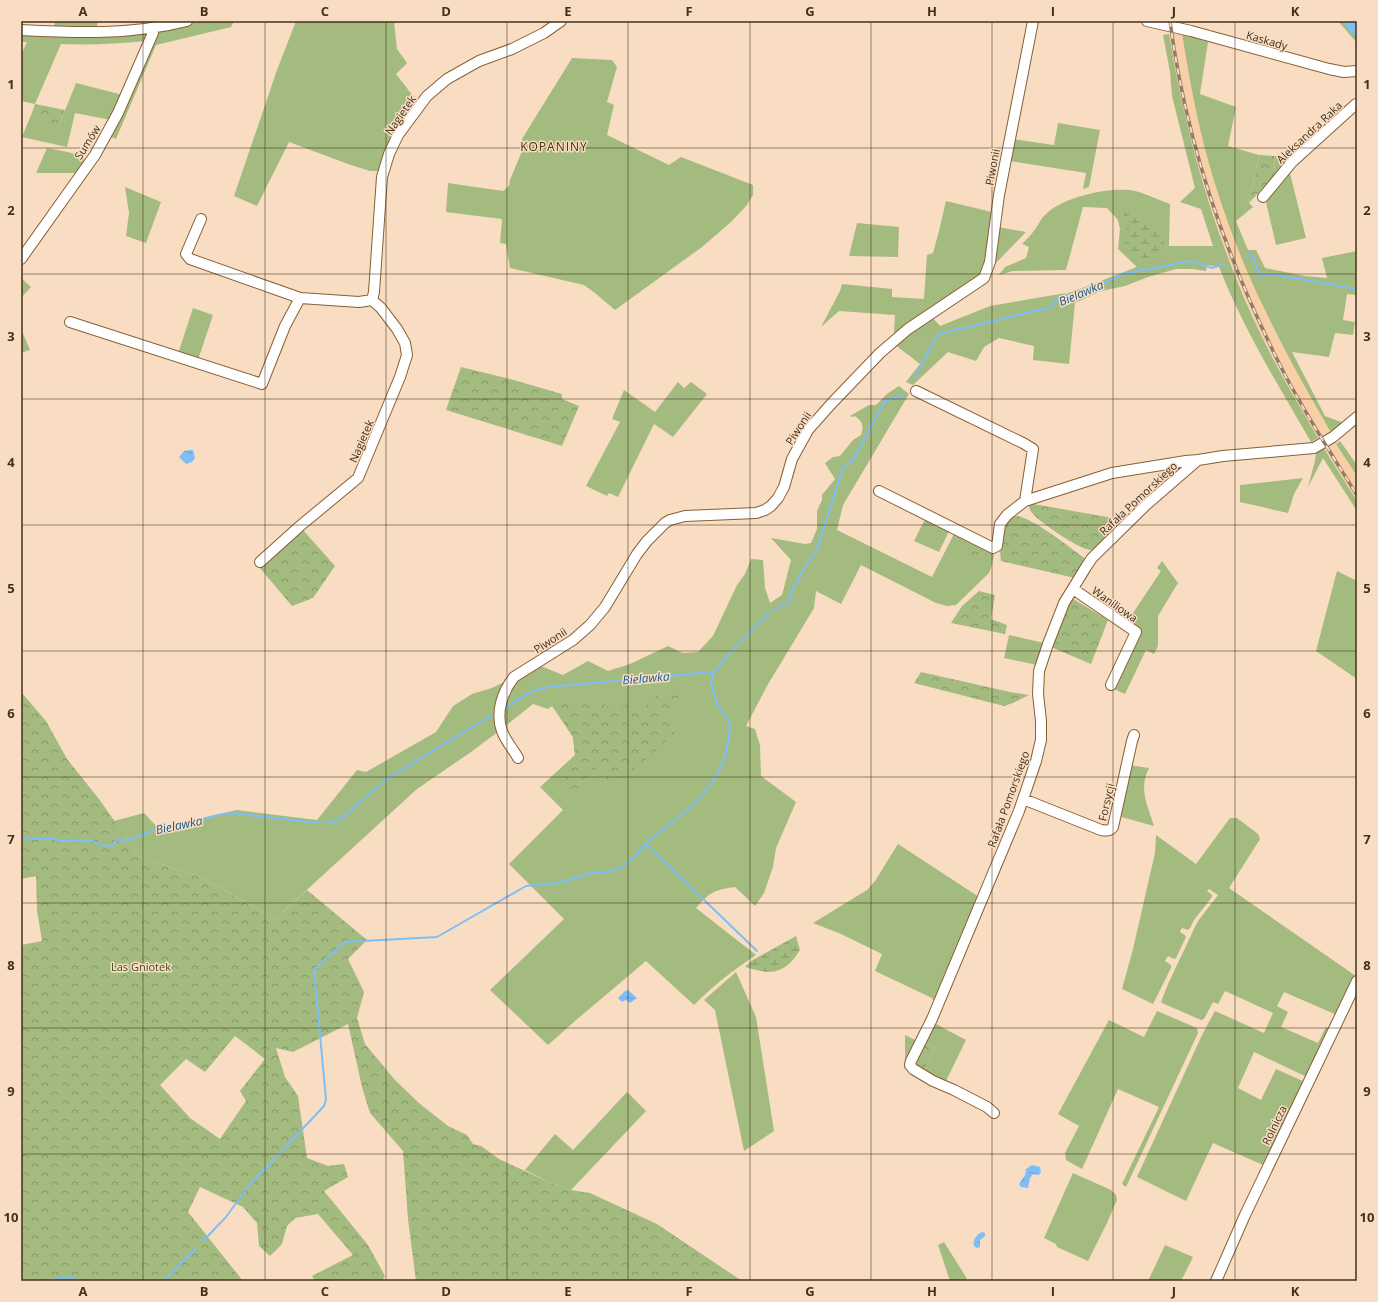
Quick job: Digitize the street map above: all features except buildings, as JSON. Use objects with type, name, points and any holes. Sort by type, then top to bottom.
[{"type":"street","points":[[21,30],[82,33],[119,31],[153,28],[187,21]]},
{"type":"street","name":"Nagietek","points":[[260,562],[300,526],[358,478],[400,377],[407,355],[404,343],[397,329],[381,308],[372,300],[374,292],[382,176],[389,154],[398,135],[427,96],[447,79],[479,61],[512,49],[544,34],[561,21]]},
{"type":"street","name":"Piwonii","points":[[518,758],[502,732],[500,725],[500,708],[508,685],[514,677],[573,640],[590,625],[605,607],[647,541],[664,522],[685,516],[756,513],[772,506],[784,487],[792,459],[808,430],[832,403],[890,343],[908,329],[984,278],[990,262],[999,195],[1033,21]]},
{"type":"street","name":"Kaskady","points":[[1147,21],[1316,66],[1344,72],[1357,71]]},
{"type":"street","name":"Sumów","points":[[21,259],[95,155],[118,113],[153,33],[153,28]]},
{"type":"street","points":[[1357,99],[1357,109]]},
{"type":"street","name":"Aleksandra Raka","points":[[1263,197],[1292,162],[1356,104]]},
{"type":"street","points":[[201,220],[186,254],[190,260],[300,298],[358,302],[372,300]]},
{"type":"street","points":[[70,322],[262,384],[285,326],[300,298]]},
{"type":"street","points":[[916,391],[1033,449],[1024,501]]},
{"type":"street","name":"Rafała Pomorskiego","points":[[879,491],[993,548],[997,546],[1000,524],[1007,515],[1024,501],[1112,473],[1186,460],[1314,448],[1333,438],[1357,417]]},
{"type":"street","name":"Rafała Pomorskiego","points":[[994,1113],[987,1107],[933,1081],[913,1069],[910,1065],[911,1061],[932,1019],[1015,820],[1036,761],[1041,740],[1038,694],[1039,671],[1064,603],[1092,558],[1146,505],[1198,460]]},
{"type":"street","name":"Waniliowa","points":[[1073,589],[1136,632],[1111,685]]},
{"type":"street","name":"Forsycji","points":[[1023,799],[1101,830],[1111,830],[1113,827],[1134,735]]},
{"type":"street","name":"Rolnicza","points":[[1216,1281],[1245,1215],[1357,981]]},
{"type":"shaded area","points":[[1182,33],[1188,68],[1228,221],[1264,308],[1278,337],[1336,444],[1357,476],[1357,501],[1318,438],[1263,339],[1227,255],[1209,203],[1183,111],[1169,34]]},
{"type":"green space","points":[[55,21],[98,21],[97,26],[77,27],[54,26]]},
{"type":"green space","points":[[200,21],[234,21],[231,27],[156,45],[116,139],[109,136],[155,34],[159,30]]},
{"type":"green space","points":[[296,21],[394,21],[397,49],[407,63],[396,74],[417,101],[379,171],[370,171],[348,164],[289,142],[257,206],[234,196],[277,70]]},
{"type":"green space","points":[[1338,21],[1357,21],[1357,43]]},
{"type":"green space","points":[[139,33],[139,35],[148,34],[145,41],[103,44],[61,44],[35,104],[21,101],[21,55],[27,42],[21,42],[21,34],[89,37]]},
{"type":"green space","points":[[1182,33],[1208,42],[1200,94],[1236,107],[1228,146],[1259,155],[1249,203],[1253,207],[1236,221],[1248,250],[1256,250],[1265,268],[1305,276],[1327,278],[1322,258],[1357,251],[1357,295],[1347,294],[1343,320],[1355,322],[1353,335],[1335,333],[1329,357],[1292,352],[1325,416],[1344,423],[1331,433],[1296,371],[1272,324],[1250,278],[1232,233],[1216,187],[1200,130]]},
{"type":"green space","points":[[1169,34],[1184,112],[1194,151],[1230,264],[1262,337],[1318,438],[1311,442],[1286,399],[1250,334],[1228,290],[1219,267],[1207,265],[1206,271],[1176,269],[1148,277],[1125,286],[1101,291],[1075,303],[1069,364],[1033,360],[1034,346],[999,338],[984,347],[976,361],[948,352],[913,385],[906,382],[920,364],[894,344],[932,317],[940,326],[990,306],[1072,292],[1137,267],[1118,249],[1120,229],[1118,220],[1107,208],[1083,207],[1066,270],[1013,271],[999,275],[1005,267],[1026,258],[1029,247],[1022,244],[1033,232],[1044,216],[1063,203],[1087,194],[1113,190],[1139,192],[1170,204],[1169,246],[1213,246],[1201,209],[1180,202],[1195,188],[1172,96],[1170,72],[1163,35]]},
{"type":"green space","points":[[572,58],[612,60],[617,67],[607,102],[614,105],[607,135],[669,165],[681,157],[753,185],[753,195],[747,205],[731,222],[702,247],[615,310],[584,285],[510,268],[506,244],[500,243],[502,219],[446,212],[448,183],[503,191],[509,186],[522,151],[522,139]]},
{"type":"green space","points":[[76,83],[123,95],[111,120],[75,113],[67,147],[22,137],[31,115],[58,128]]},
{"type":"green space","points":[[35,104],[65,110],[58,128],[48,127],[31,115]]},
{"type":"green space","points":[[1058,123],[1100,130],[1089,187],[1083,189],[1086,173],[1010,161],[1013,139],[1054,145]]},
{"type":"green space","points":[[47,148],[74,154],[84,158],[86,161],[78,173],[36,173]]},
{"type":"green space","points":[[1259,155],[1274,156],[1275,175],[1249,203]]},
{"type":"green space","points":[[1274,156],[1294,157],[1289,169],[1306,238],[1276,245],[1265,198],[1261,190],[1275,175]]},
{"type":"green space","points":[[125,187],[161,202],[146,243],[126,236],[129,213]]},
{"type":"green space","points":[[946,201],[992,212],[988,253],[980,276],[896,335],[894,333],[895,315],[839,311],[821,327],[840,291],[842,284],[892,289],[892,297],[924,299],[927,255],[933,253]]},
{"type":"green space","points":[[1123,212],[1143,220],[1158,234],[1166,246],[1160,261],[1154,260],[1146,263],[1139,260],[1125,247],[1127,222]]},
{"type":"green space","points":[[857,223],[899,227],[898,257],[849,256]]},
{"type":"green space","points":[[998,227],[1026,232],[993,266]]},
{"type":"green space","points":[[21,278],[31,287],[21,298]]},
{"type":"green space","points":[[193,308],[213,315],[198,360],[178,354]]},
{"type":"green space","points":[[21,329],[30,350],[21,353]]},
{"type":"green space","points":[[461,367],[562,394],[562,399],[579,406],[562,446],[446,410]]},
{"type":"green space","points":[[678,382],[684,388],[691,382],[707,394],[673,437],[654,424],[618,497],[609,493],[607,496],[586,486],[620,422],[612,419],[624,390],[655,412]]},
{"type":"green space","points":[[899,386],[909,394],[843,505],[837,530],[932,577],[955,532],[975,541],[978,559],[987,549],[994,554],[989,573],[956,605],[947,606],[936,603],[861,565],[841,604],[816,591],[814,608],[767,686],[746,726],[755,729],[760,745],[761,776],[796,802],[776,848],[773,867],[764,893],[755,906],[735,887],[722,889],[709,895],[696,908],[756,955],[724,978],[694,1005],[646,961],[548,1045],[490,990],[564,919],[509,864],[563,810],[540,787],[575,755],[573,737],[552,706],[548,709],[533,704],[503,728],[502,719],[509,686],[536,664],[563,675],[588,661],[608,671],[630,664],[668,646],[683,653],[698,652],[713,636],[737,585],[745,574],[751,559],[763,560],[765,588],[770,603],[782,595],[791,560],[771,538],[805,544],[811,543],[817,529],[817,511],[822,500],[822,495],[835,479],[825,463],[833,457],[840,456],[853,440],[861,435],[863,427],[860,420],[855,416],[850,416],[869,405],[876,405],[887,394]]},
{"type":"green space","points":[[1340,441],[1357,465],[1357,476],[1336,444]]},
{"type":"green space","points":[[1323,447],[1357,501],[1357,511],[1323,458],[1308,487],[1316,451]]},
{"type":"green space","points":[[1303,478],[1294,494],[1288,513],[1240,502],[1240,485]]},
{"type":"green space","points":[[1028,503],[1124,520],[1097,548],[1091,550],[1078,546],[1037,518],[1032,513]]},
{"type":"green space","points":[[1019,516],[1046,530],[1087,560],[1075,578],[1001,561],[1000,551],[1002,528],[1011,517]]},
{"type":"green space","points":[[926,517],[950,529],[939,552],[914,541]]},
{"type":"green space","points":[[303,530],[335,566],[313,598],[292,606],[259,567]]},
{"type":"green space","points":[[975,541],[987,549],[978,560],[970,554]]},
{"type":"green space","points":[[1162,561],[1178,583],[1158,616],[1158,646],[1154,654],[1146,650],[1125,694],[1112,689],[1139,633],[1129,622],[1129,619],[1161,571],[1157,568]]},
{"type":"green space","points":[[1337,571],[1357,581],[1357,679],[1316,651]]},
{"type":"green space","points":[[979,591],[995,595],[991,619],[1007,625],[1005,634],[951,623],[962,606]]},
{"type":"green space","points":[[1070,597],[1108,620],[1091,664],[1051,647]]},
{"type":"green space","points":[[1009,635],[1044,643],[1037,665],[1004,658]]},
{"type":"green space","points":[[921,672],[1029,695],[1004,706],[914,683]]},
{"type":"green space","points":[[510,679],[499,731],[417,789],[275,919],[203,878],[139,856],[114,821],[144,813],[158,828],[237,810],[317,820],[357,770],[366,772],[436,732],[453,706],[472,694],[492,688]]},
{"type":"green space","points":[[664,689],[683,697],[664,720],[676,731],[652,755],[614,785],[606,779],[610,770],[602,766],[590,771],[578,790],[568,787],[563,771],[575,755],[573,737],[552,705],[593,699],[610,708],[619,708],[629,704],[643,708]]},
{"type":"green space","name":"Las Gniotek","points":[[21,692],[46,721],[67,759],[99,799],[139,856],[203,878],[275,919],[307,890],[367,940],[348,959],[364,992],[357,1018],[365,1044],[395,1080],[420,1104],[448,1126],[467,1135],[473,1144],[481,1146],[499,1159],[549,1182],[571,1190],[590,1193],[657,1224],[742,1281],[416,1281],[408,1219],[403,1151],[370,1113],[362,1087],[348,1024],[293,1052],[276,1048],[285,1077],[298,1096],[307,1158],[328,1166],[344,1164],[348,1177],[324,1191],[368,1245],[385,1276],[382,1281],[315,1281],[312,1276],[353,1255],[318,1214],[295,1218],[287,1226],[282,1244],[270,1256],[259,1246],[257,1223],[243,1207],[200,1187],[188,1212],[243,1281],[21,1281],[21,945],[42,941],[37,910],[36,876],[21,879]],"holes":[[[235,1036],[265,1059],[240,1091],[246,1101],[220,1139],[190,1118],[160,1085],[186,1059],[205,1072]]]},
{"type":"green space","points":[[1129,765],[1149,768],[1144,783],[1144,790],[1154,826],[1118,816]]},
{"type":"green space","points":[[1230,818],[1237,818],[1258,834],[1260,839],[1229,888],[1355,976],[1337,1015],[1284,992],[1277,1006],[1288,1012],[1281,1027],[1318,1043],[1326,1027],[1331,1030],[1307,1077],[1254,1052],[1238,1088],[1261,1100],[1276,1069],[1305,1082],[1263,1165],[1213,1143],[1186,1201],[1137,1177],[1203,1033],[1215,1011],[1264,1033],[1273,1013],[1225,991],[1218,1004],[1213,1002],[1204,1019],[1201,1020],[1161,1002],[1198,921],[1218,895],[1209,889],[1207,891],[1212,895],[1212,897],[1194,920],[1190,928],[1188,930],[1182,928],[1180,932],[1186,937],[1176,958],[1174,959],[1168,956],[1165,961],[1171,965],[1171,968],[1153,1004],[1122,989],[1133,949],[1155,853],[1156,835],[1196,864]]},
{"type":"green space","points":[[898,844],[979,897],[935,1004],[932,998],[875,971],[882,954],[841,934],[813,923],[867,890],[875,881]]},
{"type":"green space","points":[[796,936],[800,950],[783,968],[770,972],[745,967],[751,961]]},
{"type":"green space","points":[[736,972],[756,1017],[774,1131],[744,1151],[715,1010],[704,1000]]},
{"type":"green space","points":[[1157,1011],[1197,1028],[1198,1033],[1126,1187],[1122,1184],[1159,1107],[1118,1089],[1082,1169],[1066,1160],[1065,1153],[1079,1126],[1058,1114],[1109,1020],[1144,1037]]},
{"type":"green space","points":[[934,1023],[966,1040],[945,1083],[924,1072],[935,1047],[924,1042]]},
{"type":"green space","points":[[905,1035],[917,1041],[908,1071],[904,1068]]},
{"type":"green space","points":[[924,1042],[935,1047],[924,1072],[914,1066]]},
{"type":"green space","points":[[627,1092],[646,1111],[571,1190],[549,1182],[525,1170],[555,1134],[573,1150]]},
{"type":"green space","points":[[1073,1173],[1111,1190],[1116,1195],[1117,1200],[1088,1261],[1057,1247],[1056,1244],[1044,1238]]},
{"type":"green space","points":[[944,1242],[967,1281],[950,1281],[938,1245]]},
{"type":"green space","points":[[1165,1245],[1193,1257],[1181,1281],[1148,1281]]},
{"type":"water","points":[[193,450],[195,458],[192,462],[186,464],[179,457],[184,451]]},
{"type":"water","points":[[628,990],[637,998],[630,1003],[626,1000],[622,1002],[618,998]]},
{"type":"water","points":[[1032,1165],[1040,1167],[1041,1172],[1039,1175],[1033,1174],[1030,1178],[1028,1188],[1021,1187],[1019,1184],[1025,1175],[1026,1169]]},
{"type":"water","points":[[982,1232],[985,1233],[985,1236],[980,1240],[980,1247],[977,1248],[974,1245],[974,1241]]},
{"type":"waterway","points":[[1350,21],[1357,29]]},
{"type":"waterway","name":"Bielawka","points":[[1247,256],[1253,256],[1261,277],[1270,274],[1357,289]]},
{"type":"waterway","name":"Bielawka","points":[[915,377],[938,334],[1051,308],[1056,300],[1067,300],[1123,274],[1191,261],[1212,268],[1224,264]]},
{"type":"waterway","name":"Bielawka","points":[[773,611],[791,600],[790,593],[818,548],[843,467],[853,460],[885,401],[903,395]]},
{"type":"waterway","name":"Bielawka","points":[[504,709],[530,692],[548,687],[714,672],[729,654],[769,613]]},
{"type":"waterway","points":[[203,1241],[226,1217],[247,1188],[324,1106],[326,1099],[314,970],[345,942],[437,937],[526,886],[559,883],[592,873],[619,869],[632,859],[647,842],[695,804],[713,781],[724,761],[730,727],[728,720],[717,704],[711,683],[714,672]]},
{"type":"waterway","name":"Bielawka","points":[[325,823],[342,818],[388,778],[496,713]]},
{"type":"waterway","name":"Bielawka","points":[[21,838],[54,839],[59,841],[92,841],[101,845],[112,846],[117,839],[125,841],[160,828],[171,828],[218,815],[233,813],[318,823]]},
{"type":"waterway","points":[[646,844],[757,951]]},
{"type":"waterway","points":[[164,1281],[195,1249]]},
{"type":"waterway","points":[[46,1281],[67,1277],[81,1281]]},
{"type":"railway","points":[[1170,21],[1177,67],[1198,157],[1228,246],[1245,289],[1292,389],[1357,495]]},
{"type":"district","name":"KOPANINY","points":[[554,146]]}]
